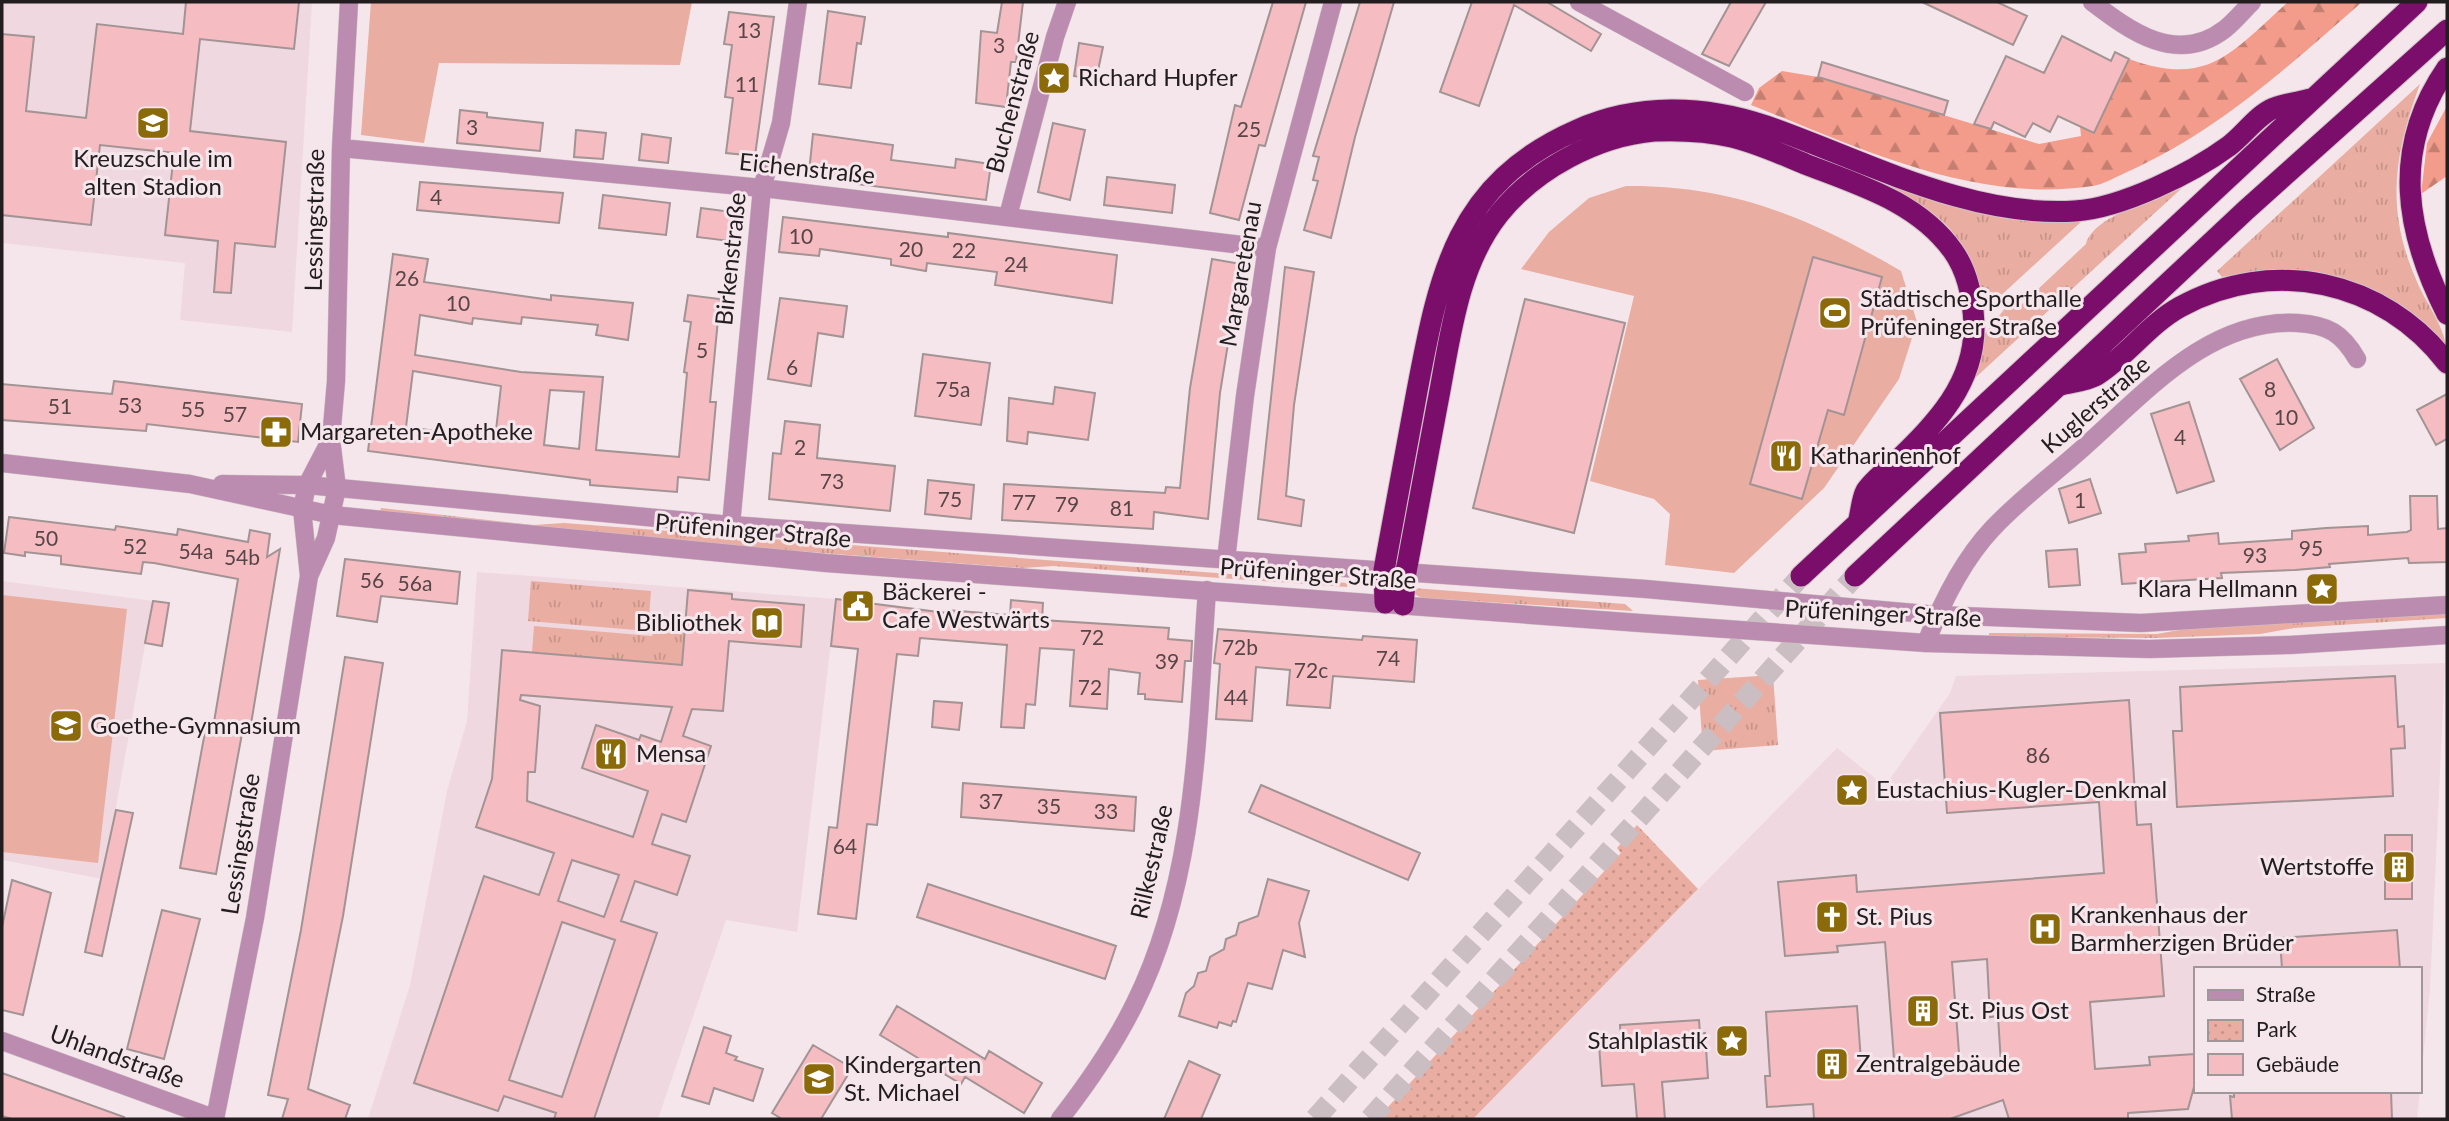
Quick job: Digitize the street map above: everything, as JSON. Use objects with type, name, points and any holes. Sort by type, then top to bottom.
[{"type":"highway","points":[[1801,576],[1859,519],[2417,2]]},
{"type":"highway","points":[[1855,576],[2246,210],[2447,30]]},
{"type":"highway","points":[[2447,68],[2425,105],[2417,133],[2410,169],[2409,205],[2432,284],[2447,314]]},
{"type":"highway","points":[[1394,604],[1384,569],[1433,310],[1445,266],[1462,229],[1489,192],[1553,141],[1592,123],[1633,112],[1672,109],[1721,113],[1908,179],[1992,205],[2077,211],[2114,202],[2187,170],[2229,146],[2271,109],[2311,99]]},
{"type":"highway","points":[[1394,604],[1406,572],[1455,312],[1464,279],[1479,246],[1499,215],[1547,171],[1577,153],[1617,138],[1653,131],[1695,131],[1732,137],[1871,189],[1904,205],[1930,226],[1952,250],[1965,271],[1972,300],[1974,328],[1961,382],[1934,425],[1866,491],[1859,519]]},
{"type":"highway","points":[[2059,385],[2095,376],[2179,307],[2246,282],[2268,279],[2300,281],[2363,296],[2395,312],[2425,336],[2447,363]]},
{"type":"street","name":"Lessingstraße","points":[[309,576],[326,538],[337,488],[331,439],[336,381],[341,148],[349,2]]},
{"type":"street","name":"Birkenstraße","points":[[731,525],[762,188],[781,123],[798,2]]},
{"type":"street","name":"Buchenstraße","points":[[1008,216],[1055,37],[1067,2]]},
{"type":"street","name":"Margaretenau","points":[[1226,560],[1245,396],[1267,248],[1333,2]]},
{"type":"street","points":[[1579,2],[1745,92]]},
{"type":"street","points":[[2092,2],[2145,39],[2166,44],[2187,44],[2216,34],[2252,2]]},
{"type":"street","name":"Eichenstraße","points":[[341,148],[762,188],[1267,248]]},
{"type":"street","name":"Kuglerstraße","points":[[1926,643],[1954,580],[1992,529],[2195,351],[2252,326],[2290,322],[2317,324],[2332,329],[2344,338],[2357,359]]},
{"type":"street","name":"Lessingstraße","points":[[215,1119],[255,918],[309,576],[302,509],[307,485],[331,439]]},
{"type":"street","name":"Prüfeninger Straße","points":[[2,463],[190,484],[307,485],[731,525],[1682,591],[1937,615],[2141,624],[2447,605]]},
{"type":"street","name":"Prüfeninger Straße","points":[[190,484],[332,514],[933,572],[1926,643],[2148,649],[2447,635]]},
{"type":"street","name":"Rilkestraße","points":[[1060,1119],[1098,1067],[1135,1004],[1165,924],[1189,820],[1207,590]]},
{"type":"street","name":"Uhlandstraße","points":[[2,1041],[215,1119]]},
{"type":"shaded area","name":"Kreuzschule im alten Stadion","points":[[2,2],[312,2],[292,332],[180,320],[185,263],[2,243]]},
{"type":"shaded area","points":[[477,572],[836,599],[797,932],[726,920],[658,1119],[368,1119],[410,985],[447,791],[467,721]]},
{"type":"shaded area","name":"Goethe-Gymnasium","points":[[2,581],[153,601],[103,879],[2,860]]},
{"type":"shaded area","name":"Krankenhaus der Barmherzigen Brüder","points":[[2445,663],[2430,989],[2421,1079],[2421,967],[2194,967],[2194,1093],[2420,1093],[2417,1119],[1473,1119],[1837,748],[1885,786],[1950,693],[1956,676]]},
{"type":"green space","points":[[371,2],[692,2],[680,65],[439,63],[424,143],[361,135]]},
{"type":"green space","points":[[2288,2],[2362,2],[2221,118],[2160,156],[2093,186],[2048,189],[2004,187],[1961,180],[1875,154],[1751,105],[1759,88],[1782,71],[1818,77],[2039,144],[2081,136],[2080,126],[2094,132],[2129,59],[2157,67],[2200,67],[2234,50]]},
{"type":"green space","points":[[2420,84],[2404,133],[2397,180],[2397,203],[2406,251],[2419,287],[2440,326],[2447,356],[2405,311],[2378,293],[2357,284],[2335,277],[2290,271],[2222,277],[2217,271]]},
{"type":"green space","points":[[2447,106],[2447,176],[2421,194],[2427,143]]},
{"type":"green space","points":[[1881,181],[1931,199],[2004,218],[2082,221],[1983,312],[1970,265],[1958,239],[1928,210]]},
{"type":"green space","points":[[1626,186],[1665,187],[1736,198],[1770,208],[1835,235],[1901,271],[1917,322],[1899,379],[1824,488],[1734,573],[1665,565],[1670,514],[1654,499],[1590,481],[1634,296],[1521,269],[1549,232],[1589,198]]},
{"type":"green space","points":[[2182,188],[1975,378],[1983,336],[2006,307],[2020,306],[2086,244],[2091,234],[2101,225],[2127,210]]},
{"type":"green space","points":[[381,508],[533,525],[564,523],[1347,583],[1347,587],[1053,566],[1023,568],[687,543],[380,511]]},
{"type":"green space","points":[[531,581],[651,591],[648,631],[528,621]]},
{"type":"green space","points":[[1413,588],[1625,604],[1633,611],[1422,598],[1412,593]]},
{"type":"green space","name":"Goethe-Gymnasium","points":[[2,595],[127,609],[98,863],[2,852]]},
{"type":"green space","points":[[2447,614],[2447,618],[2294,628],[2260,634],[2155,638],[1989,637],[1989,633],[2157,634],[2190,628]]},
{"type":"green space","points":[[654,625],[685,628],[682,665],[532,652],[534,626],[652,636]]},
{"type":"green space","points":[[1773,675],[1778,745],[1703,751],[1698,680]]},
{"type":"green space","points":[[1637,825],[1698,889],[1473,1119],[1377,1119],[1621,853],[1617,848]]},
{"type":"building","points":[[186,2],[299,2],[294,49],[200,39],[190,131],[286,142],[275,247],[235,243],[231,293],[214,292],[218,241],[165,235],[174,153],[100,145],[91,225],[2,215],[2,34],[34,37],[26,111],[86,118],[97,24],[183,34]]},
{"type":"building","points":[[1002,2],[1023,2],[1016,62],[1011,62],[1006,107],[976,103],[981,31],[997,33]]},
{"type":"building","points":[[1273,2],[1306,2],[1265,146],[1259,145],[1239,220],[1210,213],[1235,105],[1241,107]]},
{"type":"building","points":[[1360,2],[1394,2],[1355,137],[1331,238],[1304,230],[1318,181],[1313,180],[1319,157],[1313,156]]},
{"type":"building","points":[[1472,2],[1547,2],[1601,34],[1591,51],[1514,5],[1479,106],[1440,92]]},
{"type":"building","points":[[1731,2],[1766,2],[1729,66],[1702,54]]},
{"type":"building","points":[[1922,2],[1997,2],[2027,16],[2013,45]]},
{"type":"building","points":[[828,11],[865,17],[861,44],[857,43],[851,88],[819,84]]},
{"type":"building","points":[[729,12],[774,17],[755,156],[726,153],[733,98],[725,97],[732,45],[724,44]]},
{"type":"building","points":[[2062,36],[2111,61],[2115,52],[2129,59],[2094,133],[2058,116],[2050,132],[2033,123],[2025,137],[1994,122],[1991,129],[1974,124],[2006,56],[2044,73]]},
{"type":"building","points":[[1079,43],[1103,47],[1096,80],[1074,76]]},
{"type":"building","points":[[1822,62],[1948,101],[1944,115],[1818,77]]},
{"type":"building","points":[[460,110],[487,113],[487,117],[543,123],[540,151],[457,143]]},
{"type":"building","points":[[1053,123],[1085,130],[1070,200],[1038,192]]},
{"type":"building","points":[[576,130],[606,133],[603,159],[574,157]]},
{"type":"building","points":[[642,134],[671,138],[668,163],[639,160]]},
{"type":"building","points":[[813,134],[893,145],[891,160],[955,168],[956,159],[991,164],[986,200],[856,184],[857,177],[809,172]]},
{"type":"building","points":[[1107,177],[1175,185],[1172,213],[1104,205]]},
{"type":"building","points":[[420,182],[563,193],[559,223],[417,210]]},
{"type":"building","points":[[603,195],[670,203],[666,235],[599,228]]},
{"type":"building","points":[[701,208],[732,212],[729,241],[697,237]]},
{"type":"building","points":[[783,217],[948,237],[948,233],[1117,255],[1112,303],[995,285],[997,272],[927,263],[926,271],[891,265],[891,259],[820,249],[819,256],[779,252]]},
{"type":"building","points":[[393,254],[428,259],[424,282],[551,300],[551,295],[633,303],[628,340],[596,335],[598,325],[522,317],[521,324],[473,318],[472,324],[420,315],[415,355],[521,372],[603,377],[596,450],[679,457],[687,373],[684,372],[691,322],[684,321],[688,295],[720,299],[710,402],[716,402],[709,480],[678,477],[677,492],[590,485],[590,480],[368,451]],"holes":[[[413,371],[501,386],[495,439],[406,427]],[[550,390],[584,392],[579,449],[544,445]]]},
{"type":"building","name":"Städtische Sporthalle Prüfeninger Straße","points":[[1813,257],[1882,277],[1844,415],[1828,410],[1802,499],[1750,484]]},
{"type":"building","points":[[1212,259],[1241,264],[1220,393],[1208,519],[1154,512],[1153,529],[1002,520],[1004,484],[1165,493],[1166,487],[1180,488],[1190,388]]},
{"type":"building","points":[[1285,267],[1314,272],[1294,405],[1286,496],[1304,500],[1301,526],[1258,519]]},
{"type":"building","points":[[780,298],[847,306],[843,337],[818,333],[811,386],[768,379]]},
{"type":"building","points":[[1525,299],[1625,323],[1574,533],[1473,508]]},
{"type":"building","points":[[923,354],[990,363],[981,425],[915,416]]},
{"type":"building","points":[[2277,359],[2314,428],[2280,450],[2240,379]]},
{"type":"building","points":[[114,381],[302,404],[298,442],[147,424],[146,431],[2,420],[2,384],[112,394]]},
{"type":"building","points":[[1055,387],[1095,393],[1088,440],[1028,432],[1027,444],[1007,441],[1009,398],[1053,404]]},
{"type":"building","points":[[2447,394],[2447,439],[2436,445],[2417,410]]},
{"type":"building","points":[[2189,402],[2214,481],[2177,493],[2151,414]]},
{"type":"building","points":[[785,421],[820,425],[817,458],[895,466],[890,511],[769,499],[773,453],[781,454]]},
{"type":"building","points":[[2090,479],[2101,513],[2069,523],[2059,489]]},
{"type":"building","points":[[928,480],[974,485],[971,519],[925,514]]},
{"type":"building","points":[[2410,496],[2437,496],[2438,529],[2447,528],[2447,562],[2409,563],[2408,558],[2329,564],[2330,567],[2295,570],[2221,573],[2222,578],[2122,584],[2119,554],[2146,552],[2145,544],[2189,541],[2188,536],[2218,533],[2219,544],[2292,539],[2292,531],[2326,528],[2368,526],[2368,535],[2407,532],[2411,530]]},
{"type":"building","points":[[9,517],[115,530],[116,526],[177,535],[178,529],[248,542],[250,530],[270,534],[267,557],[280,549],[251,724],[244,723],[216,874],[180,868],[207,721],[214,722],[238,579],[154,563],[143,562],[141,574],[61,564],[61,556],[25,552],[25,556],[4,553]]},
{"type":"building","points":[[2077,549],[2080,585],[2049,587],[2046,551]]},
{"type":"building","points":[[345,559],[460,572],[457,604],[381,596],[377,622],[337,616]]},
{"type":"building","points":[[688,590],[732,594],[732,599],[804,605],[801,647],[729,641],[723,711],[692,709],[683,736],[711,746],[686,822],[662,814],[652,844],[690,856],[677,895],[635,881],[621,921],[657,933],[594,1119],[554,1119],[556,1113],[504,1096],[498,1111],[414,1083],[484,876],[539,895],[554,853],[476,827],[492,779],[502,650],[682,665]],"holes":[[[521,695],[672,707],[661,742],[641,735],[639,740],[596,725],[582,768],[648,791],[633,837],[527,801],[528,772],[535,772],[540,706],[520,700]],[[572,860],[619,875],[604,917],[558,901]],[[562,922],[615,940],[562,1097],[509,1080]]]},
{"type":"building","points":[[836,599],[947,613],[947,610],[1010,615],[1011,600],[1043,603],[1042,620],[1169,628],[1168,639],[1192,641],[1191,661],[1185,661],[1182,702],[1145,699],[1145,694],[1138,694],[1140,673],[1109,669],[1107,709],[1070,706],[1074,650],[1040,648],[1035,705],[1026,704],[1024,728],[1001,727],[1007,645],[920,638],[918,656],[897,654],[877,825],[867,824],[856,919],[818,914],[829,827],[837,828],[858,649],[831,646]]},
{"type":"building","points":[[153,601],[169,603],[162,646],[145,643]]},
{"type":"building","points":[[1218,629],[1362,640],[1363,636],[1417,640],[1414,682],[1333,676],[1330,708],[1287,705],[1290,670],[1256,667],[1252,721],[1216,719],[1220,664],[1214,663]]},
{"type":"building","points":[[345,657],[383,663],[343,916],[308,1089],[350,1105],[345,1119],[282,1119],[288,1099],[268,1095],[301,930]]},
{"type":"building","points":[[2395,676],[2398,727],[2404,726],[2405,748],[2391,749],[2393,796],[2177,807],[2173,731],[2182,731],[2180,687]]},
{"type":"building","points":[[2129,700],[2137,825],[2151,824],[2164,996],[2090,1002],[2095,1069],[2150,1065],[2149,1057],[2194,1054],[2194,1087],[2188,1109],[2128,1113],[2128,1119],[2009,1119],[2003,1100],[1950,1119],[1814,1119],[1813,1104],[1767,1107],[1765,1076],[1770,1076],[1766,1012],[1857,1006],[1861,1061],[1894,1059],[1885,942],[1837,946],[1838,952],[1785,956],[1778,882],[1856,875],[1857,892],[2104,873],[2099,802],[1947,813],[1940,713]],"holes":[[[1987,959],[1990,1017],[1998,1016],[2001,1064],[1960,1066],[1952,962]]]},
{"type":"building","points":[[934,701],[962,703],[959,730],[932,727]]},
{"type":"building","points":[[963,783],[1136,797],[1134,831],[961,817]]},
{"type":"building","points":[[1261,785],[1420,853],[1408,880],[1249,812]]},
{"type":"building","points":[[116,810],[133,813],[102,956],[85,952]]},
{"type":"building","name":"Wertstoffe","points":[[2385,835],[2412,835],[2412,899],[2385,899]]},
{"type":"building","points":[[1268,879],[1309,891],[1299,923],[1305,957],[1283,950],[1272,989],[1248,983],[1236,1022],[1233,1021],[1231,1026],[1219,1022],[1217,1028],[1179,1016],[1186,993],[1194,986],[1198,973],[1206,971],[1210,957],[1224,949],[1226,939],[1236,935],[1239,923],[1258,916]]},
{"type":"building","points":[[12,880],[51,893],[23,1015],[2,1010],[2,927]]},
{"type":"building","points":[[928,884],[1116,946],[1105,979],[917,917]]},
{"type":"building","points":[[162,910],[200,919],[164,1059],[127,1049]]},
{"type":"building","points":[[2397,930],[2400,967],[2282,967],[2280,938]]},
{"type":"building","points":[[897,1006],[985,1059],[989,1051],[1042,1083],[1024,1113],[965,1077],[961,1084],[880,1035]]},
{"type":"building","points":[[1699,1020],[1700,1034],[1705,1033],[1708,1078],[1662,1082],[1665,1119],[1637,1119],[1634,1084],[1602,1086],[1599,1044],[1621,1042],[1620,1025]]},
{"type":"building","points":[[704,1027],[731,1036],[726,1053],[737,1057],[735,1060],[763,1069],[753,1101],[714,1088],[709,1104],[682,1096]]},
{"type":"building","name":"Kindergarten St. Michael","points":[[813,1045],[852,1068],[821,1119],[782,1119],[772,1113]]},
{"type":"building","points":[[1189,1061],[1220,1075],[1201,1119],[1164,1119]]},
{"type":"building","points":[[2,1073],[124,1117],[12,1119],[2,1116]]},
{"type":"building","points":[[2234,1093],[2391,1093],[2392,1119],[2232,1119],[2230,1096],[2234,1097]]},
{"type":"tunnel","points":[[1315,1119],[1801,576]]},
{"type":"tunnel","points":[[1370,1119],[1855,576]]},
{"type":"place","name":"Richard Hupfer","points":[[1054,78]]},
{"type":"place","name":"Kreuzschule im alten Stadion","points":[[153,123]]},
{"type":"place","name":"Städtische Sporthalle Prüfeninger Straße","points":[[1835,313]]},
{"type":"place","name":"Margareten-Apotheke","points":[[276,432]]},
{"type":"place","name":"Katharinenhof","points":[[1786,456]]},
{"type":"place","name":"Klara Hellmann","points":[[2322,589]]},
{"type":"place","name":"Bäckerei - Cafe Westwärts","points":[[858,606]]},
{"type":"place","name":"Bibliothek","points":[[767,623]]},
{"type":"place","name":"Goethe-Gymnasium","points":[[66,726]]},
{"type":"place","name":"Mensa","points":[[611,754]]},
{"type":"place","name":"Eustachius-Kugler-Denkmal","points":[[1852,790]]},
{"type":"place","name":"Wertstoffe","points":[[2399,867]]},
{"type":"place","name":"St. Pius","points":[[1832,917]]},
{"type":"place","name":"Krankenhaus der Barmherzigen Brüder","points":[[2045,929]]},
{"type":"place","name":"St. Pius Ost","points":[[1923,1011]]},
{"type":"place","name":"Stahlplastik","points":[[1732,1041]]},
{"type":"place","name":"Zentralgebäude","points":[[1832,1064]]},
{"type":"place","name":"Kindergarten St. Michael","points":[[819,1079]]}]
